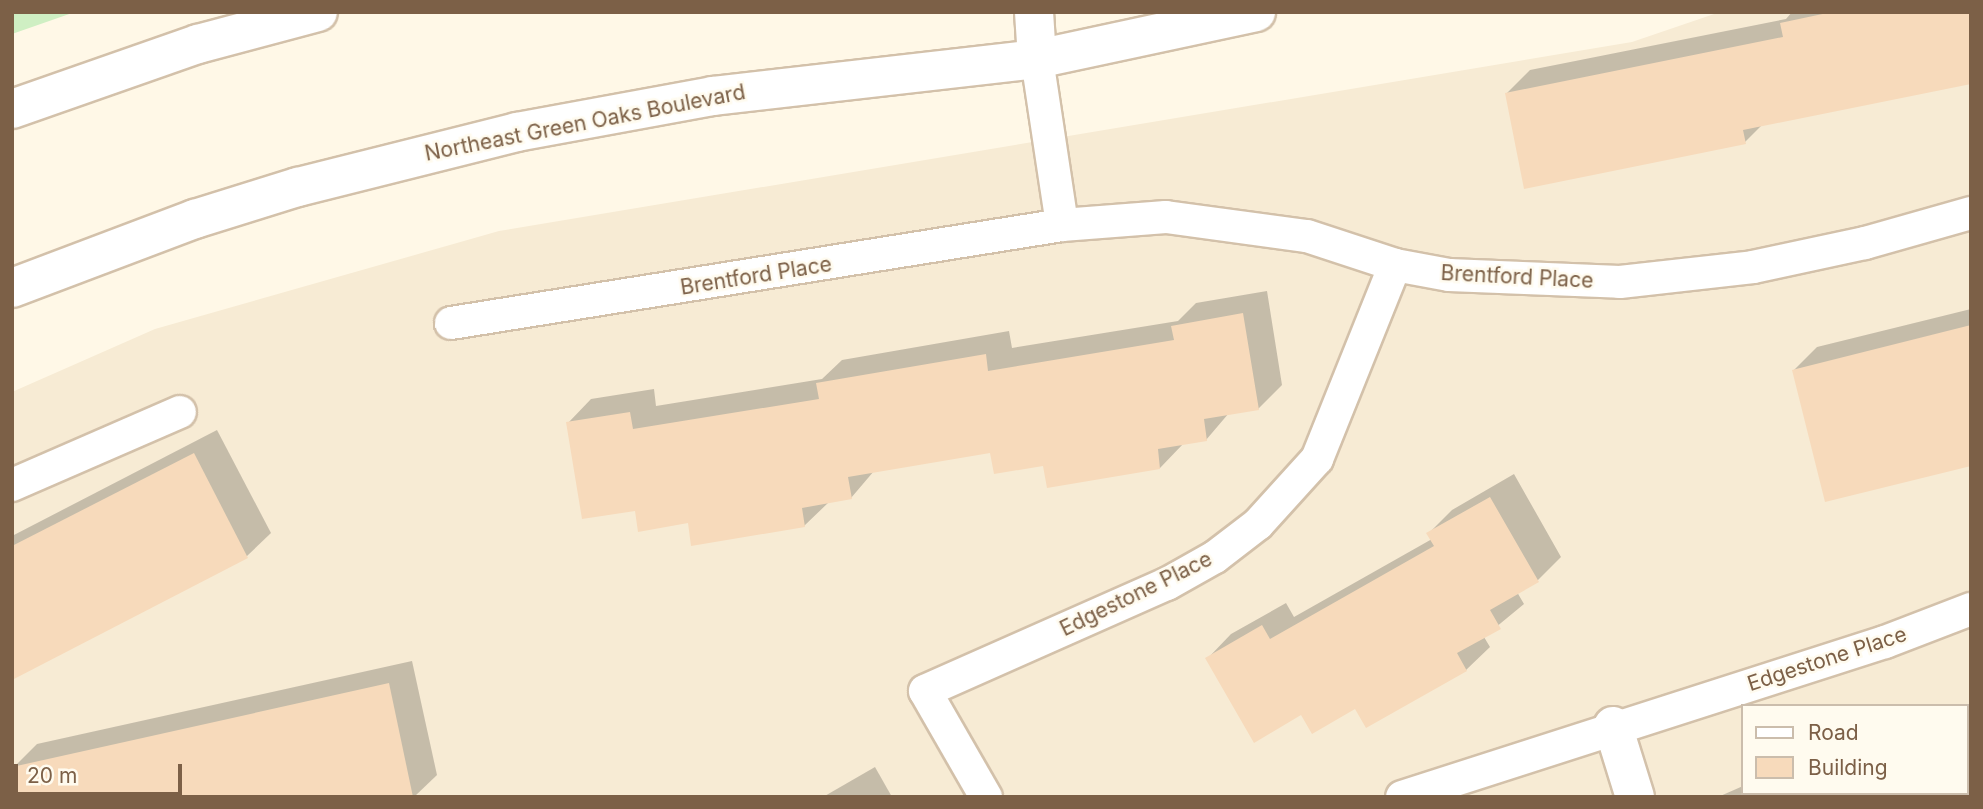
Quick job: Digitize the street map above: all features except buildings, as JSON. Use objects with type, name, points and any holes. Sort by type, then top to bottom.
[{"type":"main road","points":[[12,109],[198,44],[318,12]]},
{"type":"main road","points":[[1034,12],[1037,59]]},
{"type":"main road","name":"Northeast Green Oaks Boulevard","points":[[12,288],[220,211],[476,141],[713,96],[1037,59],[1256,12]]},
{"type":"main road","points":[[1613,726],[1635,797]]},
{"type":"lane","points":[[1037,59],[1062,225]]},
{"type":"lane","name":"Brentford Place","points":[[450,323],[1062,225],[1166,217],[1235,223],[1307,236],[1395,265],[1497,280],[1620,282],[1686,277],[1865,243],[1971,213]]},
{"type":"lane","name":"Edgestone Place","points":[[986,797],[925,691],[1167,584],[1215,557],[1258,524],[1317,459],[1395,265]]},
{"type":"lane","points":[[12,485],[180,412]]},
{"type":"lane","name":"Edgestone Place","points":[[1402,797],[1613,726],[1885,642],[1971,609]]},
{"type":"shaded area","points":[[1720,12],[1971,12],[1971,797],[12,797],[12,392],[155,329],[499,231],[1632,42]]},
{"type":"green space","points":[[12,12],[75,12],[12,34]]}]
